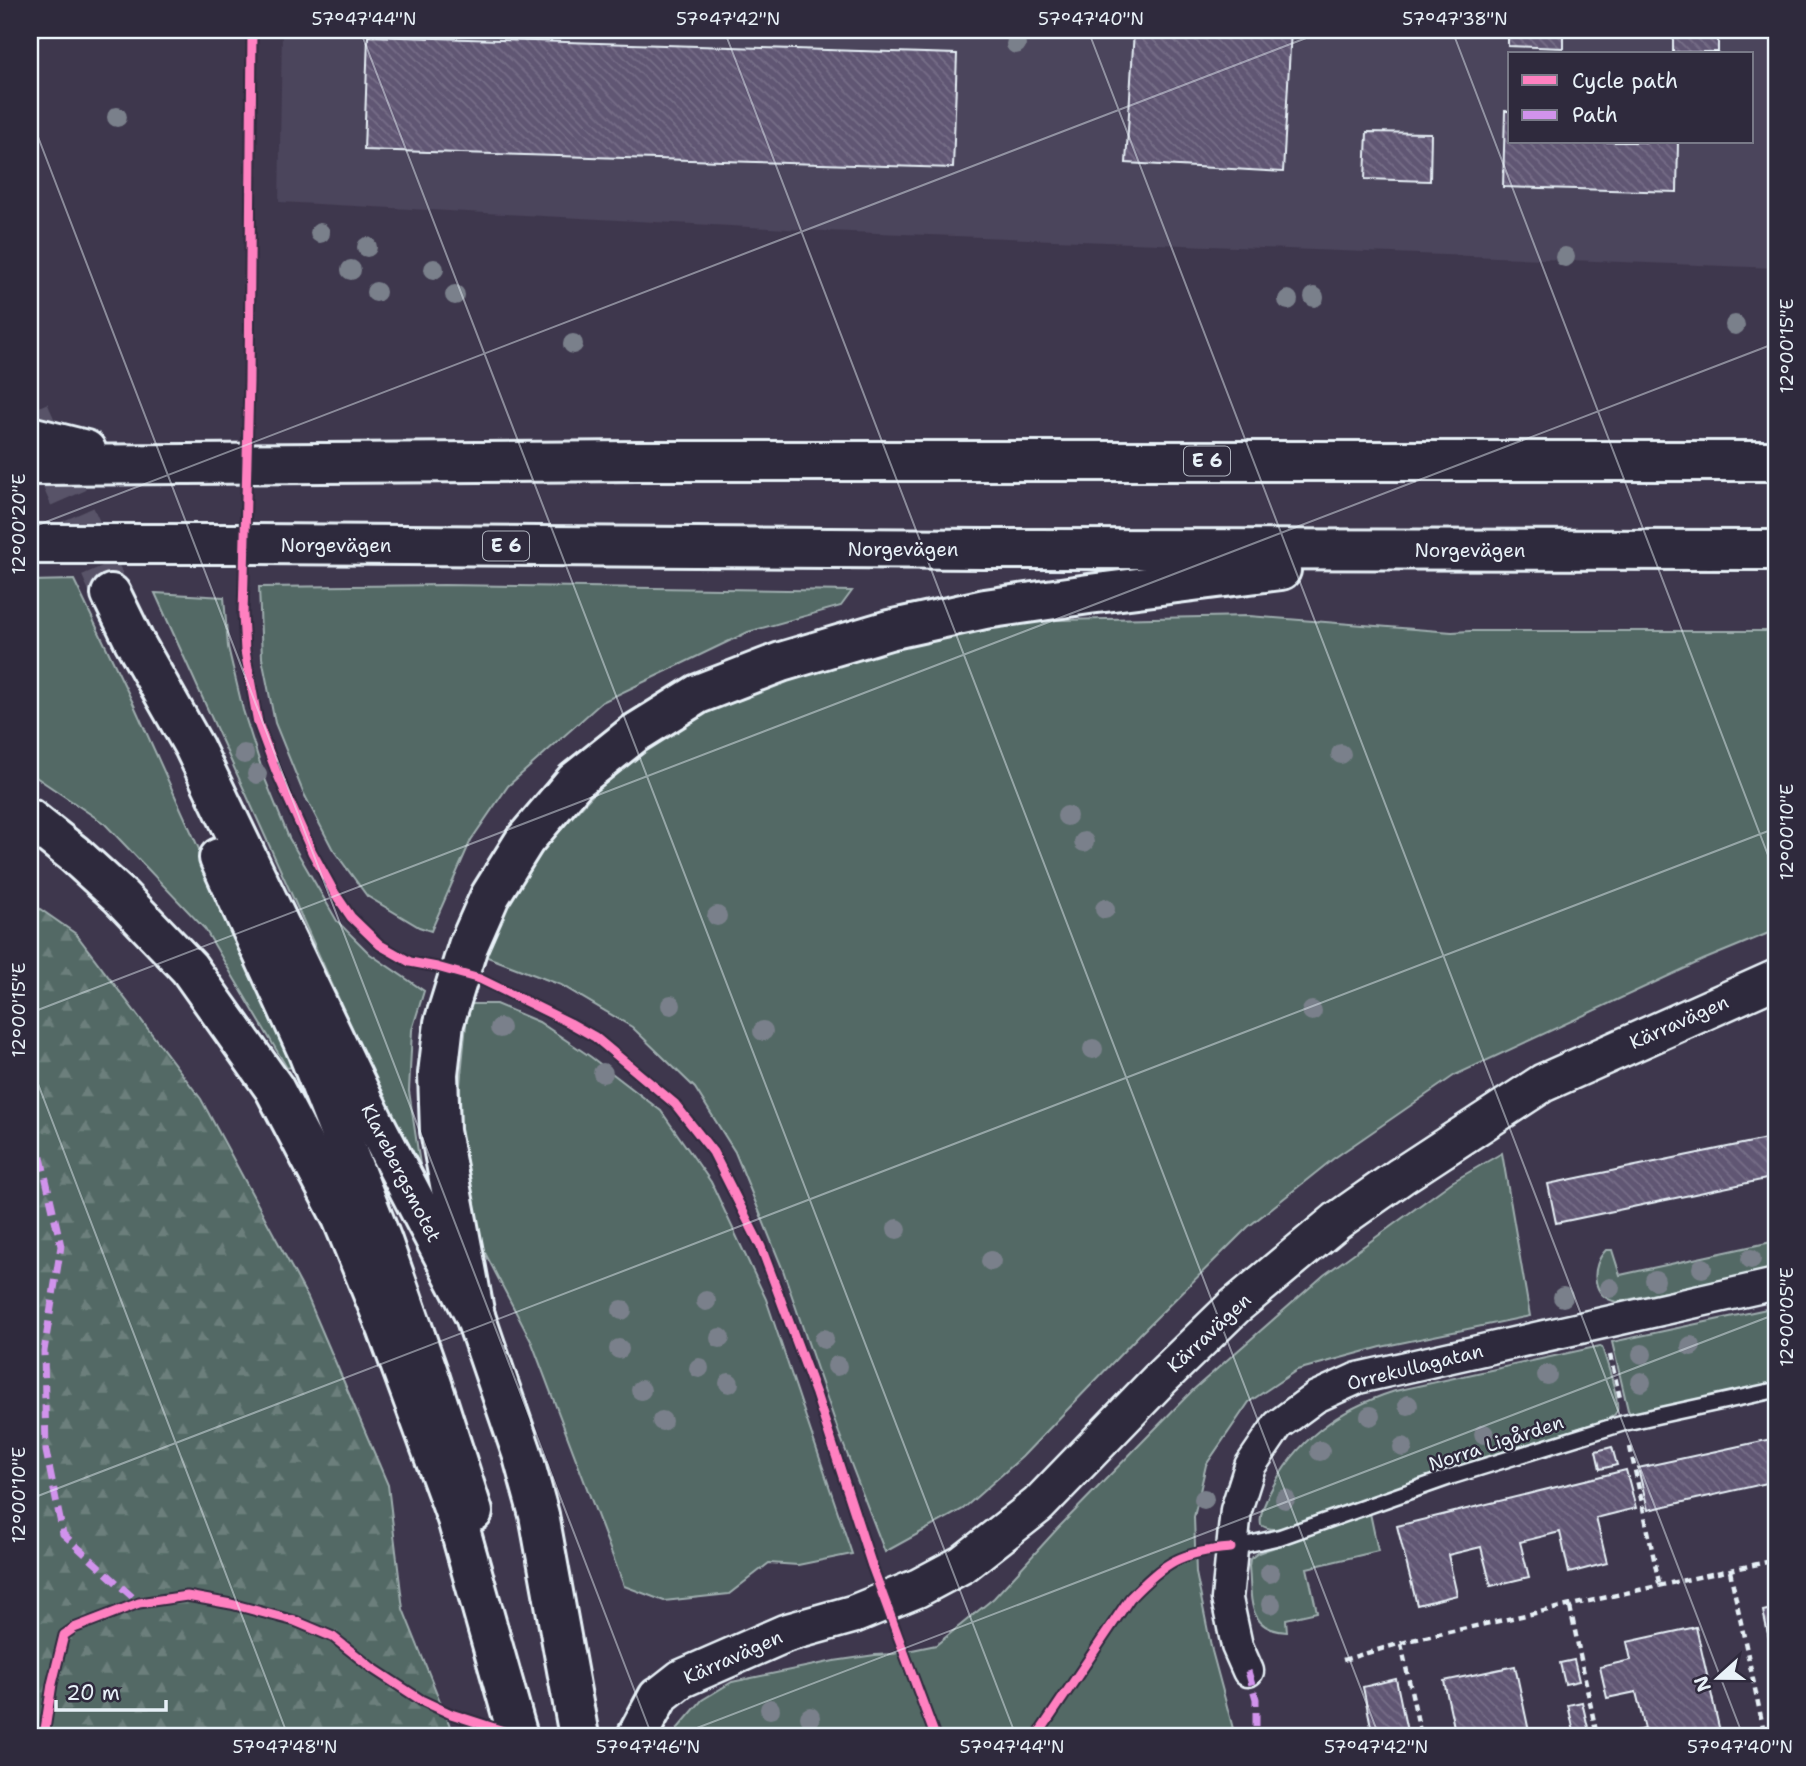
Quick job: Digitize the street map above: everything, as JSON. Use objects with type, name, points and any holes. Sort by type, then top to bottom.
[{"type":"main road","points":[[30,436],[142,464]]},
{"type":"main road","name":"E 6","points":[[30,465],[638,461],[1776,461]]},
{"type":"main road","name":"Norgevägen","points":[[30,544],[983,550],[1776,550]]},
{"type":"main road","points":[[475,1316],[440,1131],[438,1074],[444,1024],[468,946],[490,896],[525,840],[575,781],[635,734],[698,694],[781,662],[889,630],[985,610],[1089,594],[1288,570],[1566,550]]},
{"type":"main road","name":"Klarebergsmotet","points":[[111,594],[134,641],[194,747],[376,1126],[475,1316],[522,1453],[539,1515],[579,1736]]},
{"type":"main road","name":"Klarebergsmotet","points":[[134,641],[171,749],[307,1050],[386,1254],[429,1375],[479,1534],[516,1678],[526,1736]]},
{"type":"main road","points":[[30,819],[120,895],[189,968],[274,1088],[342,1218],[387,1328],[457,1519],[518,1736]]},
{"type":"main road","points":[[637,1736],[659,1697]]},
{"type":"street","name":"Kärravägen","points":[[659,1697],[681,1679],[716,1663],[786,1633],[854,1614],[887,1601],[963,1564],[1038,1505],[1234,1307],[1348,1214],[1543,1083],[1776,979]]},
{"type":"street","name":"Orrekullagatan","points":[[1248,1671],[1237,1646],[1227,1599],[1236,1510],[1250,1466],[1278,1425],[1316,1397],[1358,1378],[1776,1284]]},
{"type":"lane","name":"Norra Ligården","points":[[1231,1548],[1280,1537],[1453,1476],[1624,1423],[1776,1390]]},
{"type":"path","points":[[1602,1323],[1619,1390],[1660,1587]]},
{"type":"path","points":[[1343,1660],[1401,1644],[1776,1560]]},
{"type":"path","points":[[1730,1571],[1765,1734],[1776,1729]]},
{"type":"path","points":[[1570,1607],[1597,1736]]},
{"type":"path","points":[[1401,1644],[1422,1736]]},
{"type":"shaded area","points":[[282,30],[1776,30],[1776,268],[824,231],[279,202]]},
{"type":"green space","points":[[74,580],[133,703],[297,1066],[287,1068],[205,929],[105,824],[30,773],[30,581]]},
{"type":"green space","points":[[444,585],[852,591],[841,606],[748,632],[602,702],[508,786],[471,840],[431,931],[419,927],[367,896],[332,848],[303,792],[275,723],[262,658],[259,587]]},
{"type":"green space","points":[[155,593],[224,597],[228,647],[243,710],[265,779],[289,838],[337,921],[370,954],[424,991],[412,1030],[409,1091],[423,1185]]},
{"type":"green space","points":[[1249,616],[1452,632],[1776,631],[1776,930],[1703,960],[1455,1075],[1333,1159],[1248,1227],[1022,1457],[963,1509],[885,1552],[839,1433],[783,1270],[735,1152],[695,1088],[632,1027],[561,985],[482,955],[503,901],[555,836],[630,754],[734,692],[858,654],[1011,621]]},
{"type":"green space","points":[[30,902],[76,934],[201,1099],[308,1298],[388,1485],[403,1609],[454,1736],[30,1736]]},
{"type":"green space","points":[[468,1004],[496,1004],[539,1022],[591,1057],[661,1111],[711,1182],[766,1299],[852,1554],[798,1565],[769,1563],[729,1594],[664,1601],[624,1586],[532,1343],[483,1249],[461,1167],[460,1085]]},
{"type":"green space","points":[[1502,1153],[1530,1316],[1381,1347],[1297,1370],[1249,1402],[1206,1465],[1194,1517],[1196,1573],[1212,1651],[1235,1736],[675,1736],[678,1728],[702,1700],[732,1682],[834,1661],[893,1654],[936,1645],[994,1598],[1058,1528],[1193,1390],[1324,1275],[1452,1182]]},
{"type":"green space","points":[[1776,1241],[1776,1269],[1617,1302],[1602,1294],[1596,1280],[1597,1264],[1606,1250],[1612,1250],[1620,1275]]},
{"type":"green space","points":[[1776,1307],[1776,1382],[1630,1413],[1612,1342]]},
{"type":"green space","points":[[1600,1346],[1612,1380],[1617,1406],[1615,1414],[1608,1419],[1288,1527],[1271,1529],[1261,1525],[1269,1494],[1292,1458],[1321,1429],[1355,1407],[1395,1391]]},
{"type":"green space","points":[[1370,1513],[1378,1551],[1307,1568],[1317,1612],[1286,1619],[1287,1632],[1274,1630],[1258,1619],[1252,1600],[1250,1559],[1258,1553]]},
{"type":"building","points":[[1134,30],[1291,30],[1283,172],[1126,163]]},
{"type":"building","points":[[1508,30],[1563,30],[1563,48],[1508,46]]},
{"type":"building","points":[[1673,30],[1718,30],[1718,52],[1673,52]]},
{"type":"building","points":[[368,36],[957,54],[953,168],[364,150]]},
{"type":"building","points":[[1505,111],[1508,111],[1508,144],[1678,144],[1677,192],[1503,187]]},
{"type":"building","points":[[1367,132],[1431,133],[1430,181],[1365,179]]},
{"type":"building","points":[[1776,1137],[1776,1177],[1556,1223],[1548,1184]]},
{"type":"building","points":[[1776,1410],[1776,1429],[1771,1411]]},
{"type":"building","points":[[1776,1438],[1776,1481],[1648,1510],[1638,1468]]},
{"type":"building","points":[[1612,1447],[1617,1465],[1600,1469],[1596,1451]]},
{"type":"building","points":[[1626,1470],[1636,1508],[1596,1518],[1607,1563],[1569,1573],[1560,1532],[1520,1542],[1529,1577],[1491,1586],[1481,1547],[1448,1555],[1457,1595],[1417,1605],[1397,1526]]},
{"type":"building","points":[[1776,1575],[1776,1604],[1770,1576]]},
{"type":"building","points":[[1776,1608],[1776,1670],[1763,1611]]},
{"type":"building","points":[[1696,1627],[1721,1736],[1614,1736],[1645,1729],[1636,1692],[1607,1698],[1600,1667],[1631,1660],[1627,1642]]},
{"type":"building","points":[[1574,1660],[1579,1681],[1565,1684],[1560,1663]]},
{"type":"building","points":[[1515,1666],[1530,1736],[1456,1736],[1444,1681]]},
{"type":"building","points":[[1396,1679],[1408,1736],[1373,1736],[1363,1687]]},
{"type":"building","points":[[1582,1702],[1590,1736],[1575,1736],[1568,1705]]},
{"type":"tunnel","points":[[30,411],[111,594]]},
{"type":"marked path","points":[[30,1139],[40,1153],[61,1246],[44,1351],[46,1451],[63,1534],[139,1603]]},
{"type":"marked path","points":[[1248,1671],[1256,1699],[1256,1736]]},
{"type":"cycle path","points":[[252,30],[249,382],[243,614],[245,651],[258,723],[276,771],[312,852],[334,892],[351,917],[380,945],[410,962],[480,979],[595,1037],[675,1104],[713,1152],[761,1247],[816,1394],[872,1566],[935,1736]]},
{"type":"cycle path","points":[[1037,1736],[1130,1598],[1142,1586],[1164,1567],[1186,1556],[1231,1548]]},
{"type":"cycle path","points":[[44,1736],[52,1684],[64,1635],[74,1628],[139,1603],[187,1596],[231,1604],[295,1621],[333,1637],[372,1668],[421,1700],[451,1714],[519,1736]]}]
